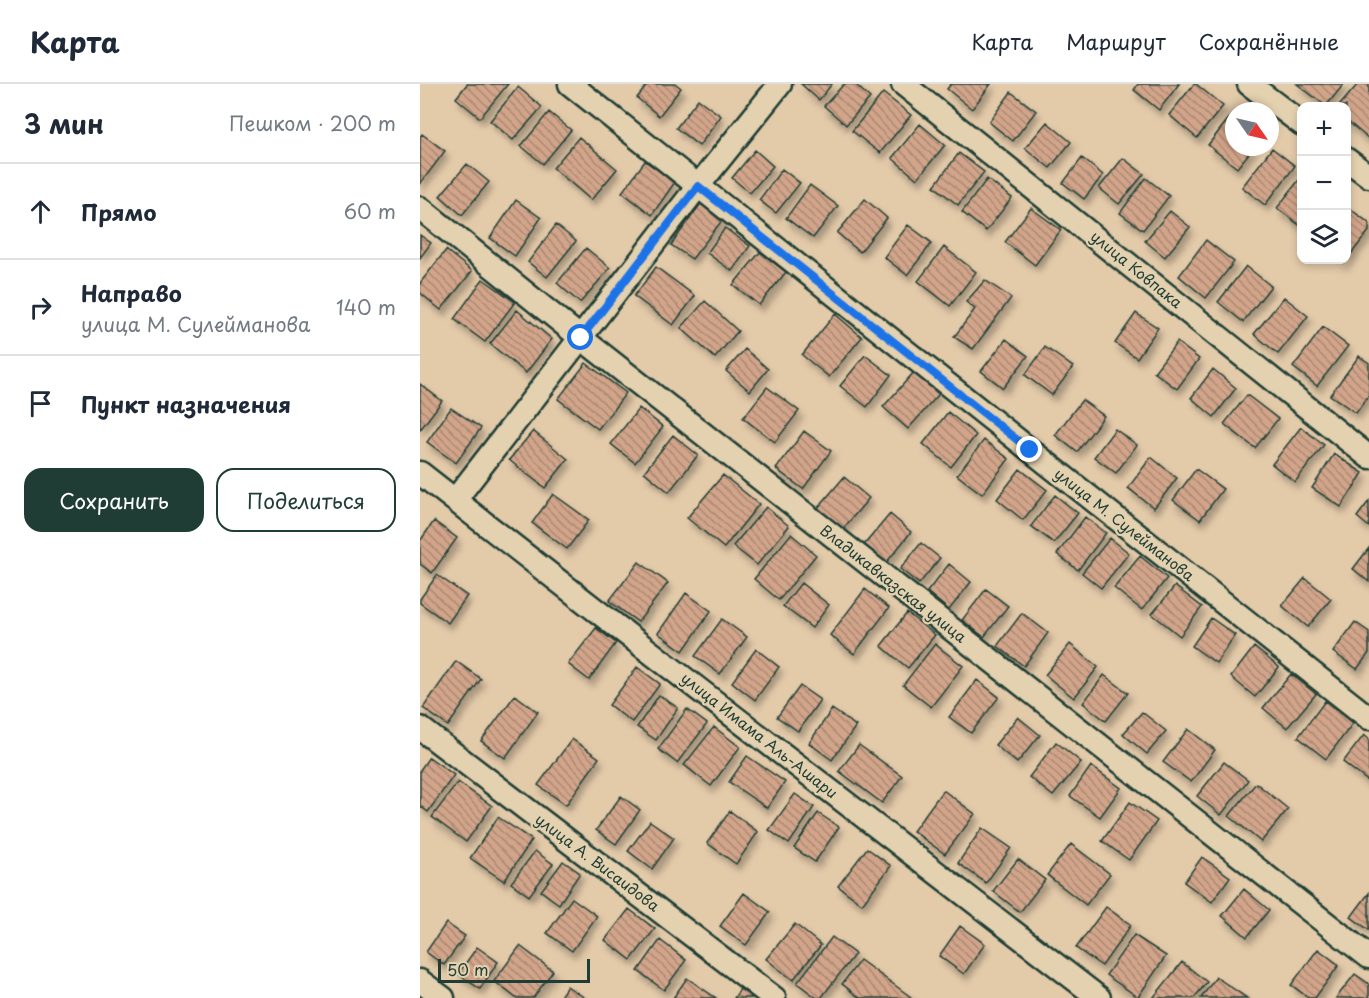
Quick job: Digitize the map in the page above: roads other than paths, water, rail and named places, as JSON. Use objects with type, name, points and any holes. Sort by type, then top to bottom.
[{"type":"street","name":"улица М. Сулейманова","points":[[570,84],[1369,718]]},
{"type":"street","points":[[455,500],[698,186],[780,84]]},
{"type":"street","name":"улица Ковпака","points":[[903,84],[1369,457]]},
{"type":"street","points":[[1249,84],[1297,120]]},
{"type":"street","points":[[1351,162],[1369,176]]},
{"type":"street","name":"Владикавказская улица","points":[[420,208],[581,338],[1369,957]]},
{"type":"street","name":"улица Имама Аль-Ашари","points":[[420,473],[1099,998]]},
{"type":"street","name":"улица А. Висаидова","points":[[420,728],[774,998]]},
{"type":"street","points":[[420,981],[443,998]]}]
